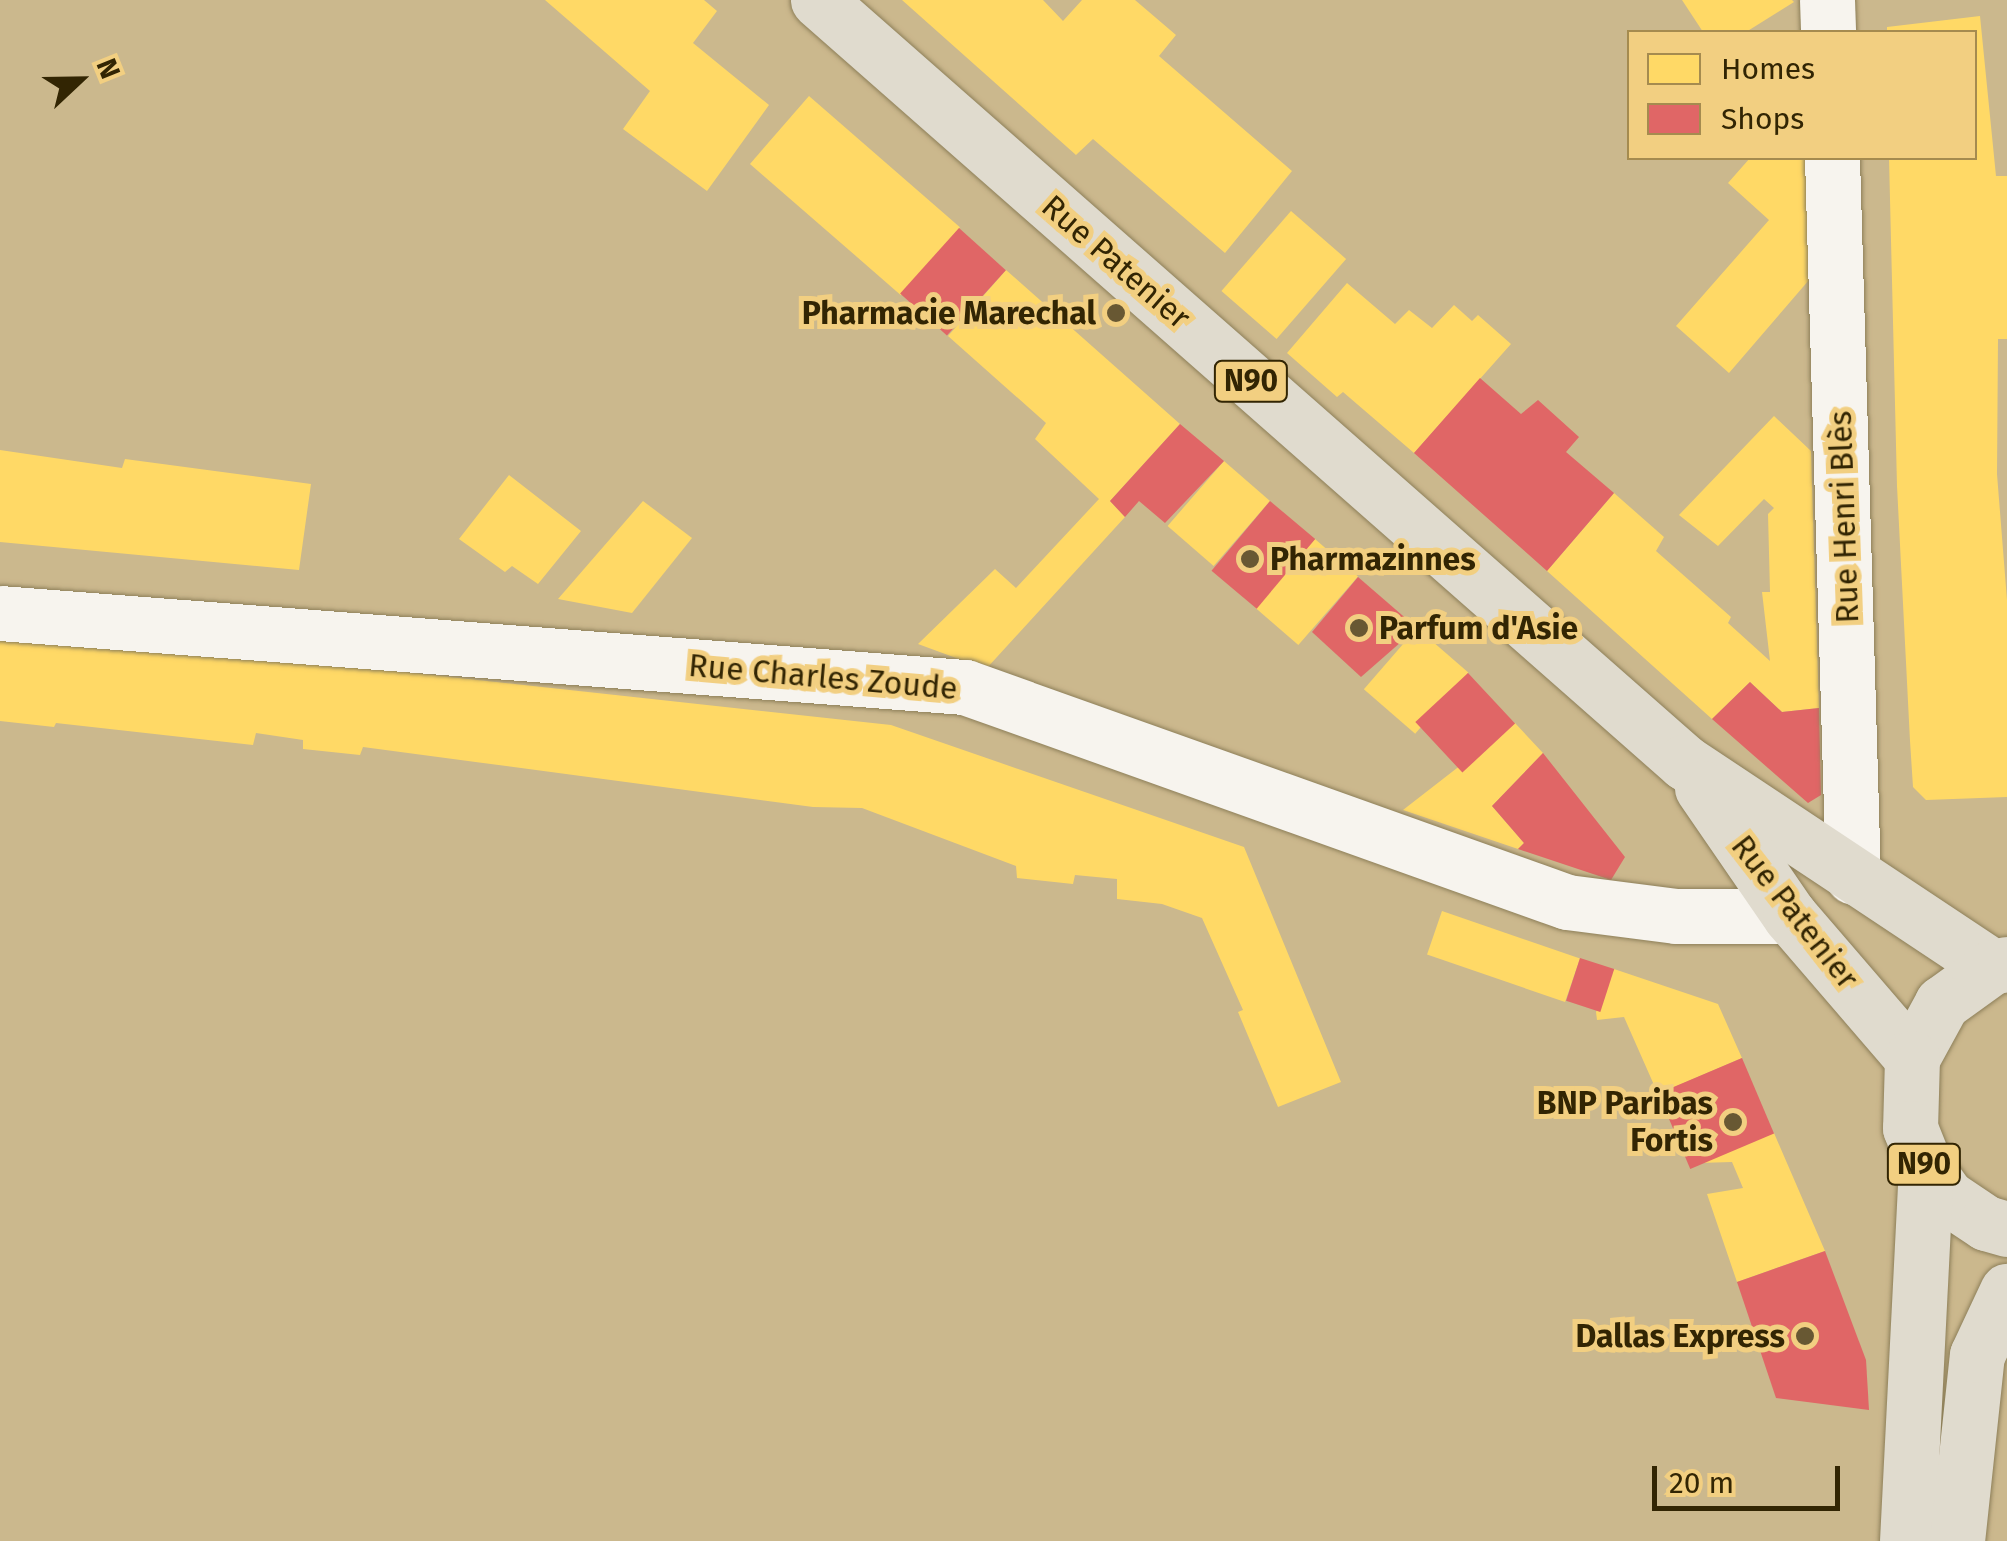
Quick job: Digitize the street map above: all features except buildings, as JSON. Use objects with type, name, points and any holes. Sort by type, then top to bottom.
[{"type":"main road","name":"Rue Patenier","points":[[818,0],[1684,762],[1853,877],[2000,965]]},
{"type":"main road","name":"Rue Patenier","points":[[1684,762],[1790,916],[1912,1058]]},
{"type":"main road","name":"N90","points":[[2000,965],[1942,1003],[1912,1058],[1910,1128],[1926,1168],[1948,1197],[1986,1223],[2007,1230]]},
{"type":"main road","points":[[1907,1541],[1926,1168]]},
{"type":"main road","points":[[1957,1541],[1977,1355],[2007,1290]]},
{"type":"street","points":[[1827,0],[1828,30]]},
{"type":"street","name":"Rue Henri Blès","points":[[1832,160],[1853,877]]},
{"type":"street","name":"Rue Charles Zoude","points":[[0,613],[965,686],[1567,902],[1676,916],[1790,916]]},
{"type":"place","name":"Pharmacie Marechal","points":[[1116,313]]},
{"type":"place","name":"Pharmazinnes","points":[[1250,559]]},
{"type":"place","name":"Parfum d'Asie","points":[[1359,628]]},
{"type":"place","name":"BNP Paribas Fortis","points":[[1733,1122]]},
{"type":"place","name":"Dallas Express","points":[[1805,1336]]}]
